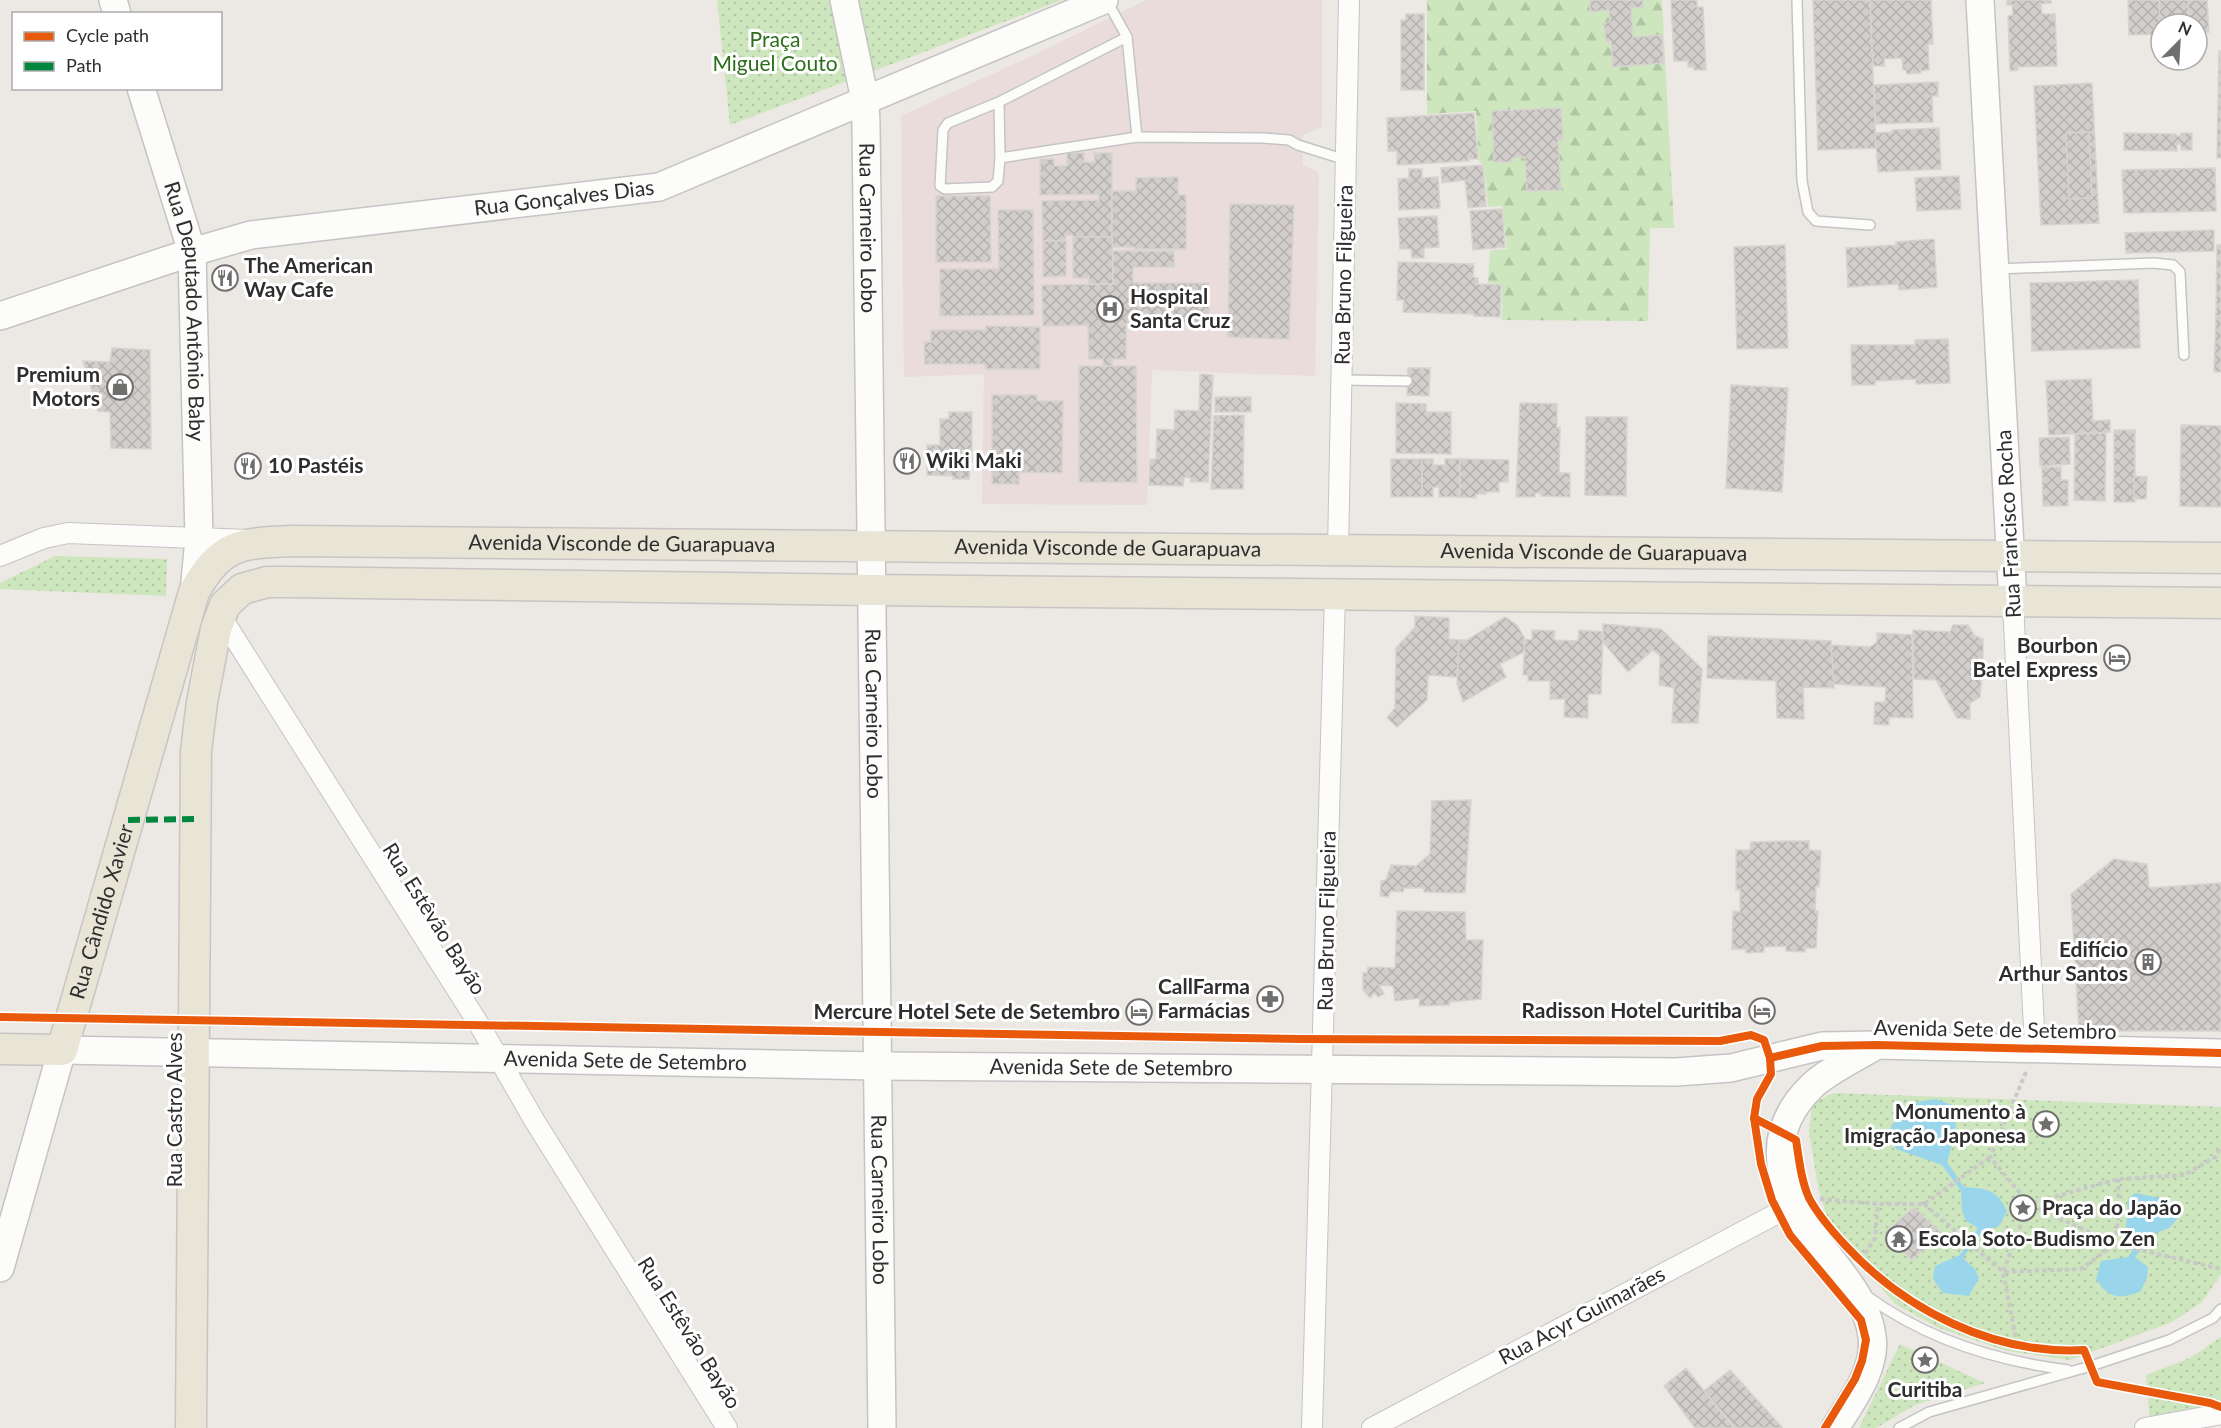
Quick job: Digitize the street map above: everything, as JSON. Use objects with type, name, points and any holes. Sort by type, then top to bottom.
[{"type":"main road","name":"Rua Carneiro Lobo","points":[[844,0],[865,100],[882,1428]]},
{"type":"main road","name":"Rua Gonçalves Dias","points":[[0,316],[192,252],[251,235],[659,187],[1105,0]]},
{"type":"main road","name":"Rua Francisco Rocha","points":[[1980,0],[2013,602]]},
{"type":"main road","name":"Rua Deputado Antônio Baby","points":[[142,90],[192,252],[199,539]]},
{"type":"main road","name":"Rua Cândido Xavier","points":[[0,1268],[194,592],[199,539]]},
{"type":"main road","name":"Avenida Visconde de Guarapuava","points":[[292,541],[2221,558]]},
{"type":"main road","name":"Rua Cândido Xavier","points":[[194,592],[206,569],[225,552],[248,544],[292,541]]},
{"type":"main road","points":[[988,547],[1056,592]]},
{"type":"main road","points":[[2177,557],[2221,584]]},
{"type":"main road","name":"Avenida Visconde de Guarapuava","points":[[220,615],[233,595],[242,589],[267,582],[2221,603]]},
{"type":"main road","name":"Rua Castro Alves","points":[[191,1428],[196,751],[202,702],[220,615]]},
{"type":"main road","points":[[1835,1428],[1862,1384],[1870,1361],[1873,1337],[1866,1318],[1860,1271],[1814,1237],[1806,1203],[1783,1180],[1780,1153],[1782,1133],[1792,1109],[1812,1085],[1877,1045]]},
{"type":"main road","name":"Avenida Sete de Setembro","points":[[0,1049],[878,1066],[1676,1072],[1731,1068],[1822,1046],[1877,1045],[2221,1053]]},
{"type":"street","name":"Rua Bruno Filgueira","points":[[1338,550],[1349,0]]},
{"type":"street","name":"Avenida Visconde de Guarapuava","points":[[0,556],[44,538],[68,533],[292,541]]},
{"type":"street","name":"Rua Bruno Filgueira","points":[[1312,1428],[1335,595]]},
{"type":"street","name":"Rua Francisco Rocha","points":[[2013,602],[2035,1049]]},
{"type":"street","name":"Rua Estêvão Bayão","points":[[220,615],[728,1428]]},
{"type":"street","name":"Rua Acyr Guimarães","points":[[1372,1428],[1806,1203]]},
{"type":"street","points":[[2145,1428],[2221,1414]]},
{"type":"lane","points":[[1105,0],[1127,37],[1137,138]]},
{"type":"lane","points":[[1797,0],[1802,181],[1808,212],[1816,220],[1870,225]]},
{"type":"lane","points":[[999,102],[998,181],[992,187],[945,189],[940,186],[943,130],[948,123],[999,102],[1127,37]]},
{"type":"lane","points":[[1000,158],[1137,138],[1263,138],[1289,140],[1298,146],[1346,160]]},
{"type":"lane","points":[[1995,269],[2154,263],[2174,265],[2180,272],[2184,355]]},
{"type":"lane","points":[[1342,380],[1407,381]]},
{"type":"lane","points":[[1860,1271],[1889,1312],[1950,1341],[1993,1357],[2029,1365],[2074,1370]]},
{"type":"lane","points":[[1899,1428],[1929,1412],[2169,1340],[2213,1318],[2221,1309]]},
{"type":"path","points":[[1806,1203],[1924,1204],[1961,1180],[1990,1157],[2035,1049]]},
{"type":"path","points":[[2029,1204],[2118,1179],[2184,1176],[2215,1157],[2221,1146]]},
{"type":"path","points":[[1990,1157],[2029,1204],[2115,1244],[2221,1269]]},
{"type":"path","points":[[1924,1204],[2003,1272],[2081,1269],[2115,1244],[2120,1211],[2118,1179]]},
{"type":"path","points":[[1860,1271],[1875,1238],[1878,1204]]},
{"type":"path","points":[[2028,1346],[2013,1343],[2003,1272],[2029,1204]]},
{"type":"path","points":[[1853,1253],[1860,1271]]},
{"type":"shaded area","name":"Hospital Santa Cruz","points":[[1146,0],[1322,0],[1322,127],[1303,135],[1303,165],[1319,173],[1315,376],[1152,370],[1147,505],[982,504],[984,374],[904,377],[901,116]]},
{"type":"green space","name":"Praça Miguel Couto","points":[[717,0],[1062,0],[730,125]]},
{"type":"green space","points":[[1427,0],[1662,0],[1674,228],[1650,228],[1648,321],[1502,320],[1502,285],[1488,283],[1490,251],[1507,249],[1502,206],[1488,207],[1484,164],[1479,162],[1476,111],[1427,114]]},
{"type":"green space","points":[[55,556],[167,559],[166,596],[0,589],[0,583]]},
{"type":"green space","name":"Praça do Japão","points":[[1833,1093],[2221,1107],[2221,1274],[2202,1302],[2172,1322],[2070,1360],[2007,1351],[1939,1328],[1895,1304],[1831,1230],[1818,1187],[1809,1132],[1812,1104]]},
{"type":"green space","points":[[2221,1337],[2221,1403],[2150,1421],[2146,1375],[2190,1358]]},
{"type":"green space","points":[[1900,1344],[1985,1383],[1915,1405],[1876,1428],[1859,1428]]},
{"type":"water","points":[[1936,1099],[1955,1106],[1956,1131],[1947,1162],[1964,1187],[1990,1191],[1999,1198],[2007,1211],[1999,1226],[1983,1231],[1963,1258],[1975,1269],[1979,1278],[1969,1296],[1943,1293],[1933,1279],[1935,1266],[1960,1255],[1978,1228],[1966,1221],[1962,1210],[1961,1191],[1942,1165],[1896,1149],[1888,1133],[1906,1107]]},
{"type":"water","points":[[2135,1193],[2170,1200],[2180,1216],[2169,1228],[2145,1237],[2143,1247],[2135,1257],[2148,1267],[2147,1277],[2141,1291],[2127,1296],[2116,1296],[2106,1291],[2096,1279],[2101,1261],[2128,1257],[2138,1242],[2126,1228],[2128,1199]]},
{"type":"building","points":[[1590,0],[1643,0],[1643,7],[1631,8],[1633,37],[1662,35],[1664,63],[1613,67],[1611,42],[1606,42],[1604,23],[1610,22],[1609,10],[1590,12]]},
{"type":"building","points":[[1671,0],[1697,0],[1697,7],[1703,7],[1706,70],[1694,70],[1694,67],[1688,67],[1688,61],[1674,61]]},
{"type":"building","points":[[1813,0],[1870,0],[1876,148],[1818,150]]},
{"type":"building","points":[[1870,0],[1931,0],[1933,44],[1928,44],[1929,70],[1907,74],[1906,70],[1903,70],[1902,58],[1884,59],[1885,66],[1873,66]]},
{"type":"building","points":[[2007,0],[2051,0],[2051,3],[2041,4],[2042,14],[2055,14],[2057,66],[2018,67],[2018,70],[2010,71],[2008,16],[2013,15],[2012,5],[2007,5]]},
{"type":"building","points":[[2128,0],[2207,0],[2208,12],[2149,12],[2149,34],[2129,35]]},
{"type":"building","points":[[2159,0],[2188,0],[2188,12],[2159,12]]},
{"type":"building","points":[[1406,14],[1424,14],[1424,90],[1401,90],[1401,20],[1406,20]]},
{"type":"building","points":[[2219,51],[2221,51],[2221,158],[2217,158]]},
{"type":"building","points":[[1938,82],[1938,96],[1932,96],[1933,122],[1876,124],[1874,85]]},
{"type":"building","points":[[2092,83],[2099,223],[2041,225],[2034,86]]},
{"type":"building","points":[[1561,108],[1563,140],[1558,140],[1561,190],[1527,191],[1525,157],[1512,158],[1512,162],[1494,162],[1492,111]]},
{"type":"building","points":[[1474,113],[1478,159],[1397,165],[1397,151],[1388,151],[1387,118]]},
{"type":"building","points":[[1939,128],[1941,169],[1878,172],[1875,133]]},
{"type":"building","points":[[2089,132],[2092,198],[2069,199],[2066,133]]},
{"type":"building","points":[[2124,133],[2181,136],[2181,133],[2192,133],[2192,150],[2181,150],[2181,144],[2177,144],[2177,151],[2124,150]]},
{"type":"building","points":[[1067,153],[1084,153],[1084,162],[1095,162],[1094,153],[1112,153],[1112,237],[1065,235],[1066,241],[1043,241],[1042,201],[1099,200],[1099,194],[1040,195],[1040,159],[1054,159],[1054,166],[1067,166]]},
{"type":"building","points":[[1483,165],[1486,206],[1468,208],[1465,180],[1442,183],[1441,168]]},
{"type":"building","points":[[2215,168],[2216,211],[2124,213],[2122,170]]},
{"type":"building","points":[[1409,169],[1422,169],[1422,178],[1438,177],[1440,208],[1399,210],[1398,179],[1409,178]]},
{"type":"building","points":[[1959,176],[1961,209],[1917,211],[1915,178]]},
{"type":"building","points":[[1178,177],[1178,195],[1186,195],[1186,249],[1112,247],[1112,191],[1136,191],[1136,178]]},
{"type":"building","points":[[936,196],[990,196],[991,262],[936,262]]},
{"type":"building","points":[[1230,204],[1294,205],[1289,339],[1228,337]]},
{"type":"building","points":[[1502,209],[1505,247],[1473,250],[1470,211]]},
{"type":"building","points":[[998,210],[1033,210],[1034,315],[940,316],[940,269],[999,269]]},
{"type":"building","points":[[1437,216],[1439,247],[1424,248],[1424,258],[1412,258],[1411,249],[1400,249],[1398,218]]},
{"type":"building","points":[[2214,230],[2214,251],[2126,253],[2125,233]]},
{"type":"building","points":[[1073,237],[1112,237],[1113,284],[1089,284],[1089,278],[1073,278]]},
{"type":"building","points":[[1934,239],[1937,287],[1899,290],[1898,284],[1848,287],[1846,248],[1896,245],[1896,242]]},
{"type":"building","points":[[1043,241],[1066,241],[1066,276],[1043,277]]},
{"type":"building","points":[[1785,245],[1788,348],[1737,349],[1734,247]]},
{"type":"building","points":[[2217,245],[2221,245],[2221,316],[2216,316]]},
{"type":"building","points":[[1113,251],[1174,251],[1174,267],[1133,267],[1133,283],[1209,283],[1209,323],[1126,323],[1126,359],[1112,359],[1112,366],[1103,366],[1103,359],[1089,359],[1088,325],[1043,326],[1042,285],[1113,284]]},
{"type":"building","points":[[1398,262],[1474,264],[1473,277],[1478,278],[1478,284],[1501,285],[1500,317],[1403,312],[1404,300],[1397,300]]},
{"type":"building","points":[[2138,280],[2140,348],[2032,351],[2030,283]]},
{"type":"building","points":[[2216,316],[2221,316],[2221,372],[2214,372]]},
{"type":"building","points":[[986,326],[1040,327],[1040,369],[986,369],[985,364],[925,364],[924,342],[931,342],[931,330],[986,330]]},
{"type":"building","points":[[1948,339],[1950,383],[1916,384],[1916,379],[1875,381],[1875,385],[1852,385],[1851,345],[1915,345],[1915,340]]},
{"type":"building","name":"Premium Motors","points":[[112,348],[150,350],[151,449],[111,448],[110,412],[98,411],[83,361],[110,362]]},
{"type":"building","points":[[1079,366],[1136,366],[1137,482],[1079,482]]},
{"type":"building","points":[[1408,368],[1430,368],[1429,396],[1407,395]]},
{"type":"building","points":[[1200,374],[1213,375],[1208,482],[1191,482],[1191,478],[1184,477],[1183,486],[1149,485],[1150,459],[1156,459],[1157,429],[1174,430],[1175,410],[1199,411]]},
{"type":"building","points":[[2091,379],[2093,421],[2110,420],[2110,432],[2049,435],[2046,381]]},
{"type":"building","points":[[1731,385],[1788,388],[1782,492],[1726,488]]},
{"type":"building","points":[[992,395],[1037,395],[1037,401],[1063,401],[1062,473],[1019,472],[1019,484],[992,484]]},
{"type":"building","points":[[1215,397],[1251,397],[1251,412],[1215,412]]},
{"type":"building","points":[[1396,403],[1426,404],[1426,412],[1451,412],[1451,454],[1396,453]]},
{"type":"building","points":[[1520,403],[1557,404],[1557,428],[1560,427],[1559,473],[1570,473],[1570,497],[1541,496],[1541,493],[1535,493],[1535,497],[1516,497]]},
{"type":"building","points":[[949,412],[972,412],[972,462],[970,462],[969,479],[927,475],[927,445],[940,445],[940,419],[949,419]]},
{"type":"building","points":[[1244,415],[1243,489],[1211,489],[1214,416]]},
{"type":"building","points":[[1586,417],[1627,417],[1626,496],[1585,495]]},
{"type":"building","points":[[2181,425],[2221,426],[2221,507],[2180,506]]},
{"type":"building","points":[[2114,430],[2135,430],[2135,502],[2114,502]]},
{"type":"building","points":[[2106,433],[2105,501],[2074,500],[2075,434]]},
{"type":"building","points":[[2069,437],[2070,464],[2040,466],[2039,438]]},
{"type":"building","points":[[1391,459],[1422,459],[1422,497],[1391,497]]},
{"type":"building","points":[[1422,459],[1433,459],[1433,465],[1445,465],[1445,459],[1460,459],[1460,497],[1439,497],[1439,487],[1433,487],[1433,497],[1422,497]]},
{"type":"building","points":[[1460,459],[1509,460],[1508,482],[1499,482],[1499,492],[1476,494],[1476,498],[1460,497]]},
{"type":"building","points":[[2042,467],[2061,467],[2061,480],[2068,480],[2068,506],[2043,506]]},
{"type":"building","points":[[2134,476],[2147,477],[2146,499],[2134,499]]},
{"type":"building","points":[[1415,616],[1449,618],[1449,639],[1459,640],[1457,677],[1428,675],[1427,700],[1397,727],[1387,718],[1395,708],[1396,648],[1415,627]]},
{"type":"building","points":[[1505,617],[1517,625],[1525,639],[1524,652],[1500,664],[1506,677],[1463,702],[1457,684],[1459,640],[1467,640]]},
{"type":"building","points":[[1603,624],[1661,629],[1702,669],[1698,723],[1672,723],[1674,688],[1659,685],[1660,656],[1653,650],[1628,672],[1603,642]]},
{"type":"building","points":[[1953,625],[1968,625],[1975,636],[1983,639],[1983,659],[1975,658],[1975,670],[1982,674],[1980,697],[1970,703],[1970,719],[1957,718],[1936,680],[1914,679],[1913,630],[1950,632]]},
{"type":"building","points":[[1532,630],[1555,631],[1554,640],[1578,641],[1579,630],[1603,632],[1601,694],[1588,694],[1588,718],[1564,717],[1565,699],[1550,699],[1550,681],[1528,681],[1528,675],[1523,675],[1525,639],[1532,640]]},
{"type":"building","points":[[1877,633],[1912,635],[1913,718],[1889,717],[1889,725],[1874,724],[1875,702],[1885,702],[1886,687],[1833,684],[1831,645],[1870,647],[1877,642]]},
{"type":"building","points":[[1708,636],[1831,641],[1834,688],[1803,687],[1804,719],[1777,718],[1776,681],[1707,678]]},
{"type":"building","points":[[1471,800],[1465,893],[1424,892],[1424,888],[1404,888],[1403,892],[1391,891],[1388,897],[1380,896],[1381,881],[1386,880],[1391,865],[1416,866],[1430,854],[1432,801]]},
{"type":"building","points":[[1809,841],[1809,850],[1821,851],[1819,887],[1816,886],[1815,911],[1818,911],[1816,948],[1805,948],[1805,952],[1786,951],[1786,946],[1764,947],[1764,952],[1746,953],[1745,949],[1732,949],[1733,911],[1740,912],[1740,889],[1736,890],[1736,850],[1750,850],[1751,842]]},
{"type":"building","name":"Edifício Arthur Santos","points":[[2114,859],[2147,864],[2149,888],[2221,883],[2221,1031],[2079,1031],[2071,894]]},
{"type":"building","points":[[1397,911],[1465,912],[1466,940],[1483,940],[1481,999],[1450,1002],[1449,1005],[1419,1006],[1420,998],[1395,1001],[1393,986],[1379,985],[1384,994],[1378,997],[1375,993],[1370,998],[1363,990],[1363,973],[1367,973],[1368,967],[1395,968]]},
{"type":"building","points":[[1914,1207],[1941,1233],[1912,1260],[1885,1233]]},
{"type":"building","points":[[1686,1368],[1734,1428],[1695,1428],[1664,1386]]},
{"type":"building","points":[[1730,1370],[1781,1428],[1736,1428],[1704,1391]]},
{"type":"marked path","points":[[128,820],[196,819]]},
{"type":"cycle path","points":[[0,1017],[1300,1039],[1720,1041],[1751,1035],[1764,1040],[1770,1058],[1771,1074],[1757,1099],[1754,1118],[1761,1164],[1772,1200],[1790,1235],[1861,1320],[1866,1340],[1862,1361],[1855,1379],[1825,1428]]},
{"type":"cycle path","points":[[1770,1058],[1822,1046],[1877,1045],[2221,1053]]},
{"type":"cycle path","points":[[1754,1118],[1796,1140],[1806,1191],[1821,1217],[1869,1268],[1895,1290],[1923,1308],[1953,1324],[2017,1345],[2050,1350],[2084,1350],[2097,1382],[2221,1407]]},
{"type":"place","name":"The American Way Cafe","points":[[225,278]]},
{"type":"place","name":"Hospital Santa Cruz","points":[[1110,309]]},
{"type":"place","name":"Premium Motors","points":[[120,387]]},
{"type":"place","name":"Wiki Maki","points":[[907,461]]},
{"type":"place","name":"10 Pastéis","points":[[248,466]]},
{"type":"place","name":"Bourbon Batel Express","points":[[2117,658]]},
{"type":"place","name":"Edifício Arthur Santos","points":[[2148,962]]},
{"type":"place","name":"CallFarma Farmácias","points":[[1270,999]]},
{"type":"place","name":"Radisson Hotel Curitiba","points":[[1762,1011]]},
{"type":"place","name":"Mercure Hotel Sete de Setembro","points":[[1139,1012]]},
{"type":"place","name":"Monumento à Imigração Japonesa","points":[[2046,1124]]},
{"type":"place","name":"Praça do Japão","points":[[2023,1208]]},
{"type":"place","name":"Escola Soto-Budismo Zen","points":[[1899,1239]]},
{"type":"place","name":"Curitiba","points":[[1925,1360]]}]
